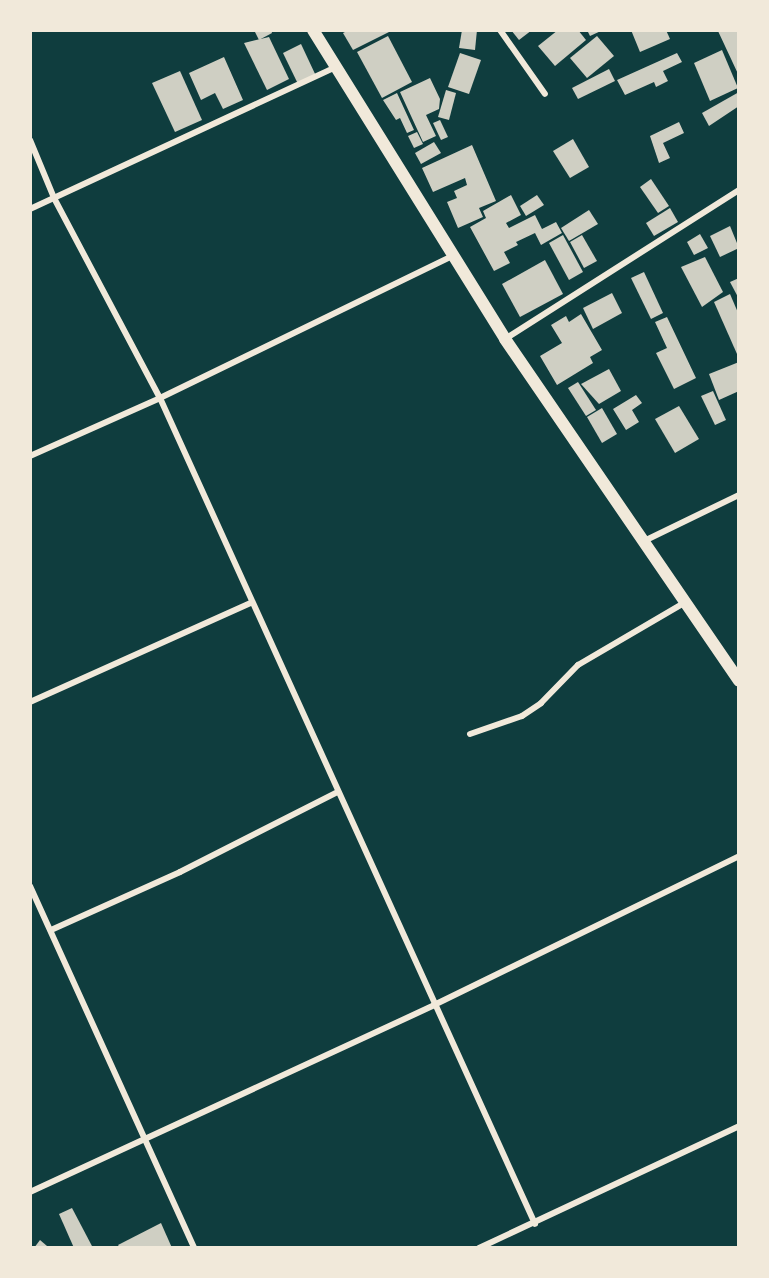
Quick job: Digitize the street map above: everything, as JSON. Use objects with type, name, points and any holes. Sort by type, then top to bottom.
[{"type":"main road","points":[[313,30],[505,339],[739,681]]},
{"type":"street","points":[[500,30],[545,94]]},
{"type":"street","points":[[30,209],[336,67]]},
{"type":"street","points":[[30,140],[54,198],[160,398],[535,1224]]},
{"type":"street","points":[[505,339],[739,190]]},
{"type":"street","points":[[30,456],[160,398],[453,255]]},
{"type":"street","points":[[642,542],[739,495]]},
{"type":"street","points":[[30,702],[252,602]]},
{"type":"street","points":[[470,734],[522,716],[541,704],[578,665],[684,603]]},
{"type":"street","points":[[51,930],[180,872],[338,792]]},
{"type":"street","points":[[30,1192],[434,1005],[739,856]]},
{"type":"street","points":[[30,886],[33,899],[51,930],[194,1248]]},
{"type":"street","points":[[478,1248],[535,1224],[739,1126]]},
{"type":"building","points":[[254,30],[271,30],[272,33],[259,40]]},
{"type":"building","points":[[349,30],[393,30],[353,50],[343,33]]},
{"type":"building","points":[[462,30],[477,30],[475,50],[459,48]]},
{"type":"building","points":[[511,30],[532,30],[519,40]]},
{"type":"building","points":[[558,30],[578,30],[586,40],[555,66],[538,46]]},
{"type":"building","points":[[587,30],[603,30],[590,36]]},
{"type":"building","points":[[631,30],[666,30],[670,39],[640,52]]},
{"type":"building","points":[[718,31],[739,32],[739,76]]},
{"type":"building","points":[[388,36],[412,82],[382,98],[357,52]]},
{"type":"building","points":[[597,36],[614,56],[587,78],[570,58]]},
{"type":"building","points":[[269,37],[289,79],[267,90],[244,43]]},
{"type":"building","points":[[301,44],[316,76],[298,84],[283,53]]},
{"type":"building","points":[[722,50],[738,88],[710,101],[694,63]]},
{"type":"building","points":[[460,53],[481,60],[469,94],[448,87]]},
{"type":"building","points":[[677,53],[682,62],[663,71],[668,81],[656,87],[654,82],[625,95],[617,80]]},
{"type":"building","points":[[224,57],[243,100],[223,109],[215,93],[201,100],[189,73]]},
{"type":"building","points":[[609,69],[615,81],[578,99],[572,88]]},
{"type":"building","points":[[180,71],[202,120],[175,132],[152,83]]},
{"type":"building","points":[[430,78],[440,99],[439,109],[426,115],[436,136],[423,142],[400,92]]},
{"type":"building","points":[[446,90],[456,93],[449,120],[438,117]]},
{"type":"building","points":[[739,92],[739,106],[709,126],[702,113]]},
{"type":"building","points":[[397,93],[414,130],[407,133],[400,118],[396,120],[383,100]]},
{"type":"building","points":[[440,120],[448,137],[441,140],[433,123]]},
{"type":"building","points":[[679,122],[684,133],[663,143],[670,158],[659,163],[650,136]]},
{"type":"building","points":[[417,132],[423,144],[414,148],[408,136]]},
{"type":"building","points":[[573,139],[589,167],[570,178],[553,151]]},
{"type":"building","points":[[434,142],[441,153],[421,164],[415,153]]},
{"type":"building","points":[[472,145],[496,201],[479,208],[483,217],[458,228],[447,202],[457,198],[454,191],[467,185],[465,178],[433,192],[422,168]]},
{"type":"building","points":[[651,179],[669,206],[658,213],[640,187]]},
{"type":"building","points":[[511,195],[521,215],[506,223],[509,228],[535,215],[542,229],[556,222],[562,233],[541,245],[535,233],[516,242],[518,245],[504,252],[510,263],[494,271],[470,227],[486,218],[483,211]]},
{"type":"building","points":[[537,195],[544,205],[526,216],[520,206]]},
{"type":"building","points":[[670,208],[678,222],[654,236],[646,223]]},
{"type":"building","points":[[589,210],[598,224],[569,241],[561,228]]},
{"type":"building","points":[[730,226],[739,248],[720,257],[710,236]]},
{"type":"building","points":[[700,234],[708,248],[694,255],[687,242]]},
{"type":"building","points":[[563,235],[583,272],[569,280],[549,243]]},
{"type":"building","points":[[582,235],[597,261],[584,268],[570,242]]},
{"type":"building","points":[[705,257],[723,292],[702,307],[681,267]]},
{"type":"building","points":[[545,260],[563,294],[520,317],[502,284]]},
{"type":"building","points":[[644,272],[663,313],[651,319],[631,278]]},
{"type":"building","points":[[739,278],[739,299],[730,282]]},
{"type":"building","points":[[612,293],[622,313],[593,329],[583,308]]},
{"type":"building","points":[[730,294],[739,315],[737,354],[714,302]]},
{"type":"building","points":[[581,314],[602,350],[590,357],[593,363],[557,385],[540,356],[562,343],[551,325],[566,316],[569,322]]},
{"type":"building","points":[[667,317],[696,378],[674,389],[656,353],[667,348],[655,322]]},
{"type":"building","points":[[739,362],[739,391],[719,400],[709,374]]},
{"type":"building","points":[[609,369],[621,391],[599,404],[581,384]]},
{"type":"building","points":[[578,382],[596,410],[586,416],[568,388]]},
{"type":"building","points":[[713,391],[726,420],[715,425],[701,396]]},
{"type":"building","points":[[636,395],[642,403],[632,410],[639,422],[626,430],[613,409]]},
{"type":"building","points":[[679,406],[699,439],[675,453],[655,419]]},
{"type":"building","points":[[602,408],[617,434],[602,443],[587,417]]},
{"type":"building","points":[[72,1208],[93,1248],[74,1248],[59,1214]]},
{"type":"building","points":[[161,1223],[172,1248],[120,1248],[118,1245]]},
{"type":"building","points":[[40,1240],[47,1246],[48,1248],[34,1248]]}]
